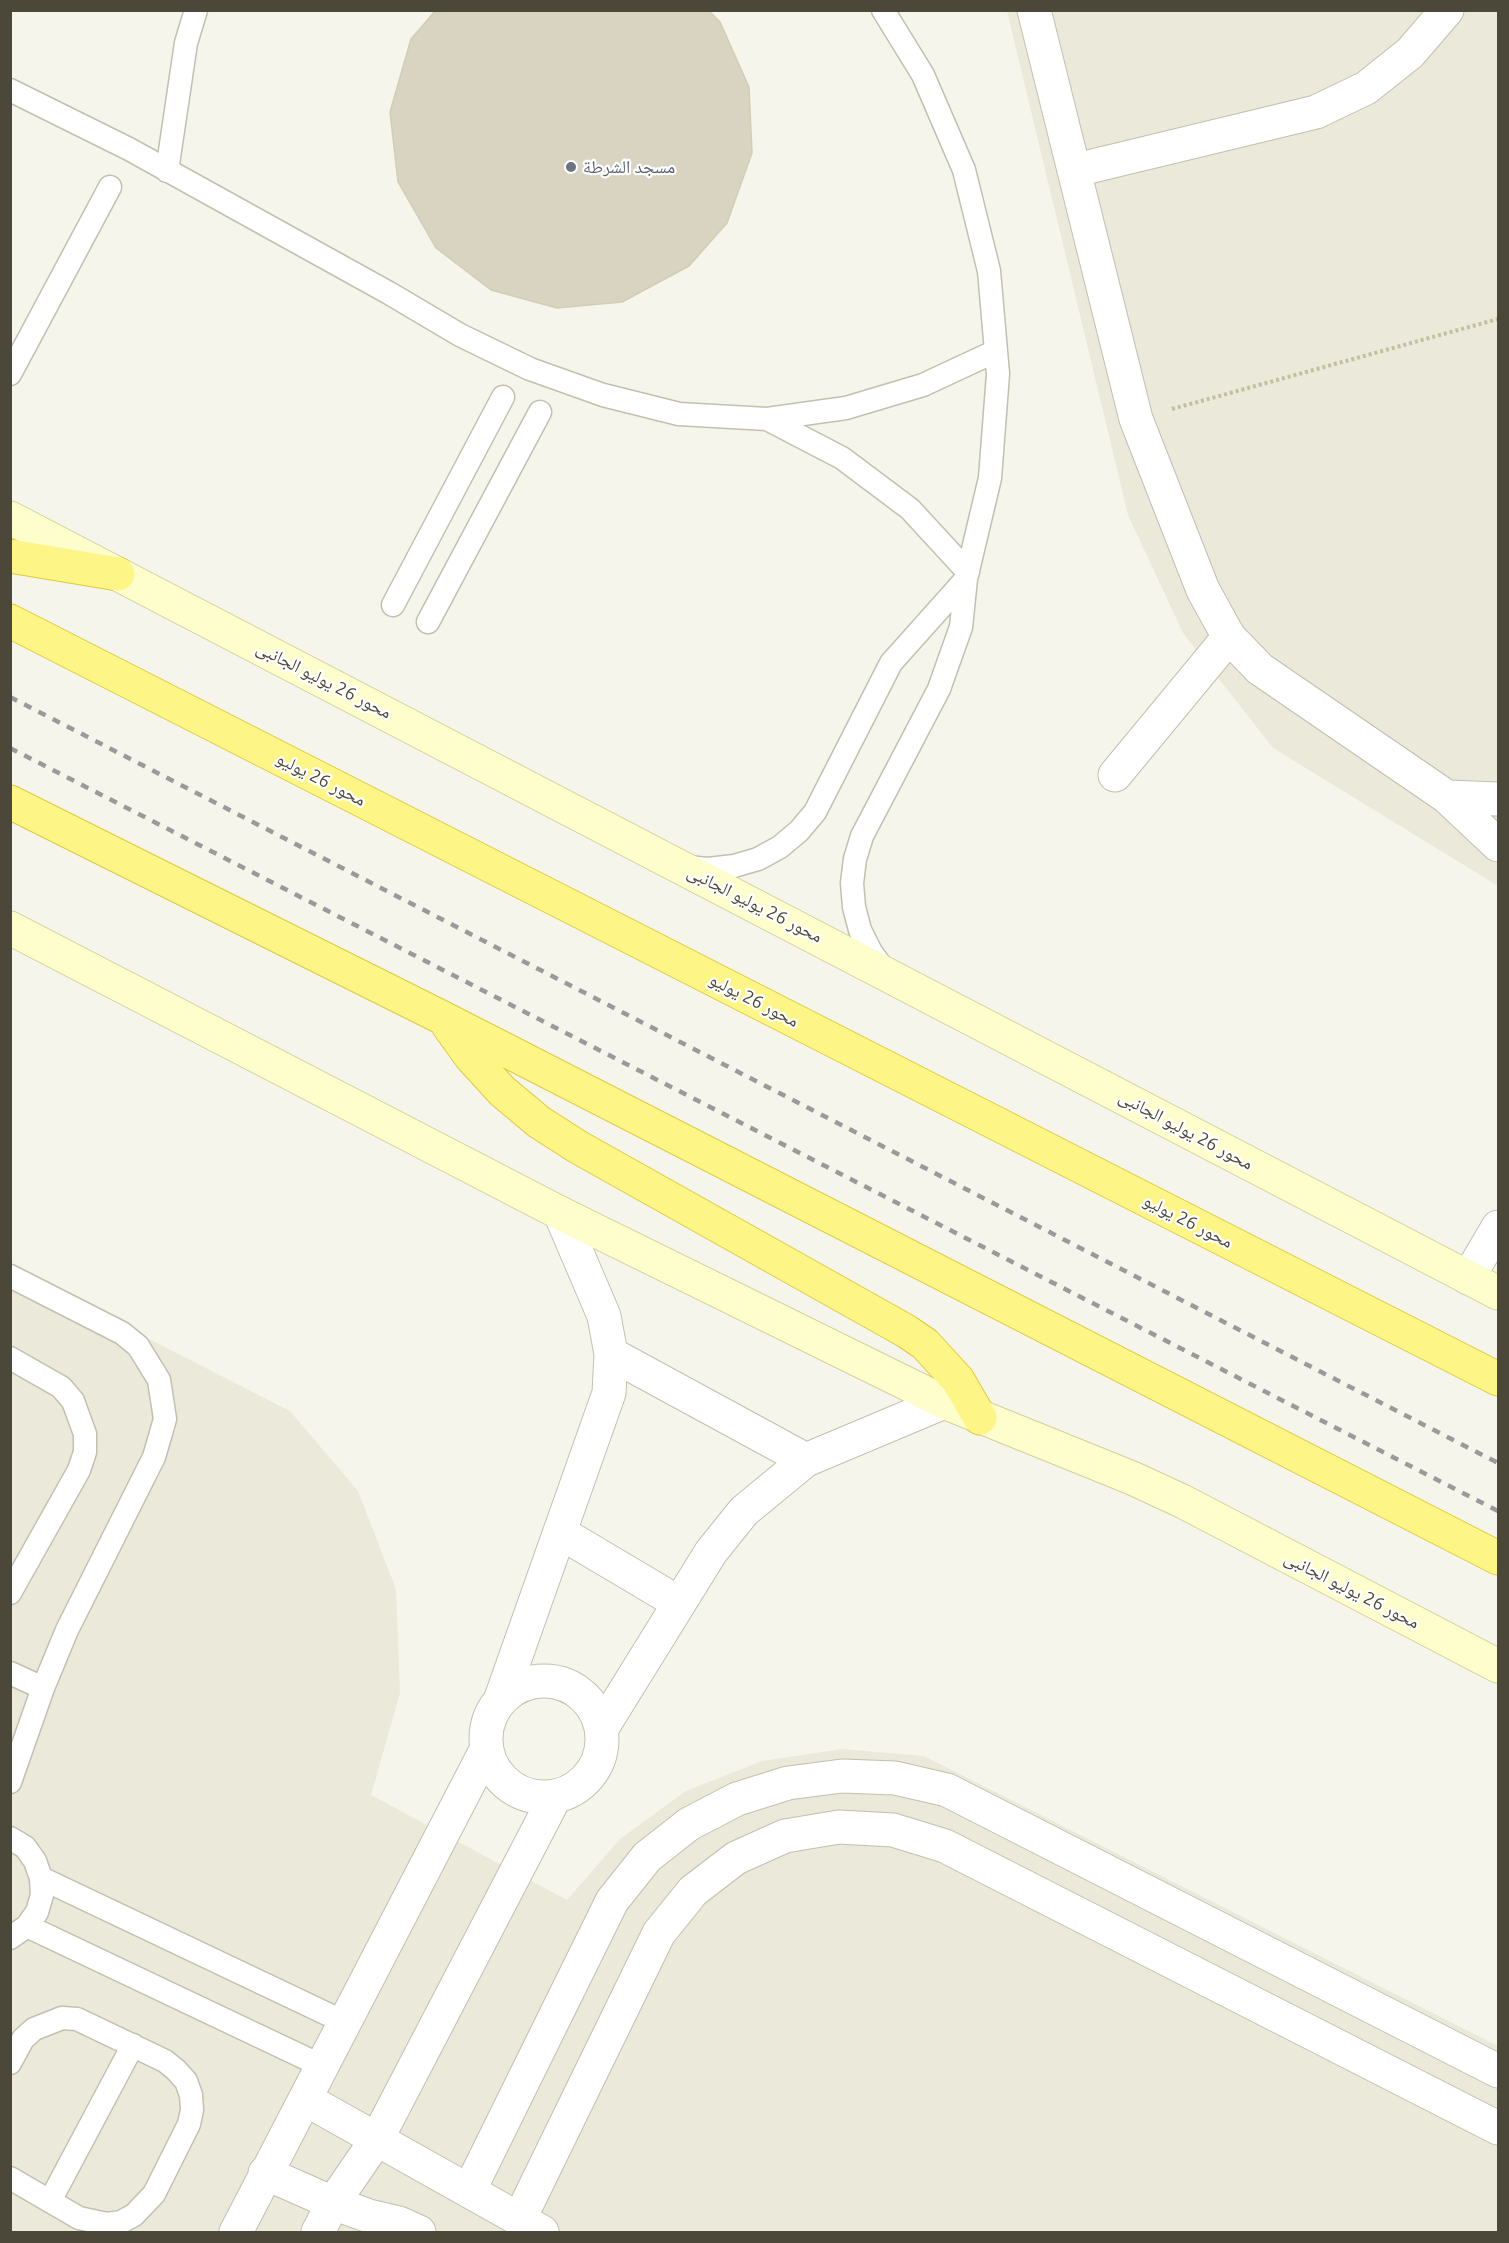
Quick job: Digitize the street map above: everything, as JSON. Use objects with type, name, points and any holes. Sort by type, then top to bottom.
[{"type":"highway","points":[[10,556],[118,574]]},
{"type":"highway","name":"محور 26 يوليو","points":[[10,621],[1498,1379]]},
{"type":"highway","points":[[10,802],[443,1018],[1498,1558]]},
{"type":"highway","points":[[443,1018],[471,1057],[502,1091],[538,1122],[578,1147],[926,1344],[958,1380],[980,1418]]},
{"type":"main road","name":"محور 26 يوليو الجانبى","points":[[10,518],[885,971],[1498,1293]]},
{"type":"main road","name":"محور 26 يوليو الجانبى","points":[[10,928],[560,1213],[944,1402],[1122,1474],[1182,1502],[1498,1666]]},
{"type":"street","points":[[1034,10],[1136,419],[1188,558],[1229,637],[1260,669],[1447,797],[1498,845]]},
{"type":"street","points":[[1076,171],[1316,112],[1366,88],[1410,54],[1447,10]]},
{"type":"street","points":[[1115,775],[1229,637]]},
{"type":"street","points":[[1447,797],[1498,799]]},
{"type":"street","points":[[501,1698],[516,1687],[533,1681],[551,1681],[569,1686],[584,1696],[596,1711],[602,1728],[600,1756],[587,1779],[572,1791],[555,1797],[537,1798],[519,1792],[504,1782],[492,1767],[486,1750],[486,1731],[491,1714],[501,1698],[609,1393],[611,1354],[604,1316],[560,1213]]},
{"type":"street","points":[[1468,1278],[1498,1227]]},
{"type":"street","points":[[611,1354],[806,1460]]},
{"type":"street","points":[[602,1728],[711,1552],[744,1511],[806,1460],[944,1402]]},
{"type":"street","points":[[561,1533],[679,1603]]},
{"type":"street","points":[[236,2232],[486,1750]]},
{"type":"street","points":[[469,2191],[612,1901],[648,1857],[689,1824],[737,1799],[788,1783],[842,1776],[895,1778],[947,1790],[1498,2071]]},
{"type":"street","points":[[318,2232],[333,2202],[377,2139],[555,1797]]},
{"type":"street","points":[[305,2099],[530,2226],[659,1933],[693,1891],[736,1858],[785,1836],[839,1827],[893,1830],[945,1846],[1498,2128]]},
{"type":"street","points":[[265,2173],[369,2216],[399,2223],[419,2232]]},
{"type":"lane","points":[[167,171],[186,43],[196,10]]},
{"type":"lane","points":[[883,10],[923,75],[964,170],[989,271],[998,374],[990,478],[967,576],[961,627],[939,688],[862,836],[855,859],[852,883],[854,907],[860,930],[871,952],[885,971]]},
{"type":"lane","points":[[10,90],[167,171],[460,335],[530,369],[603,396],[679,414],[767,419],[846,408],[923,385],[996,351]]},
{"type":"lane","points":[[10,374],[110,187]]},
{"type":"lane","points":[[393,605],[503,397]]},
{"type":"lane","points":[[428,622],[540,412]]},
{"type":"lane","points":[[767,419],[842,458],[901,503],[967,576]]},
{"type":"lane","points":[[683,867],[708,869],[742,864],[780,847],[800,831],[816,812],[891,663],[967,576]]},
{"type":"lane","points":[[10,1276],[122,1334],[138,1346],[150,1362],[164,1399],[165,1419],[154,1457],[94,1572],[43,1688],[10,1782]]},
{"type":"lane","points":[[10,1358],[61,1387],[73,1401],[85,1434],[84,1452],[79,1470],[10,1593]]},
{"type":"lane","points":[[10,1672],[43,1688]]},
{"type":"lane","points":[[10,1838],[25,1847],[35,1861],[41,1878],[42,1895],[37,1912],[19,1932],[322,2066]]},
{"type":"lane","points":[[41,1878],[344,2022]]},
{"type":"lane","points":[[10,2062],[23,2039],[34,2029],[62,2018],[92,2024],[176,2070],[186,2081],[191,2095],[189,2124],[154,2194],[134,2215],[107,2224],[79,2218],[10,2178]]},
{"type":"lane","points":[[50,2201],[133,2045]]},
{"type":"path","points":[[1136,419],[1498,319]]},
{"type":"shaded area","points":[[1007,11],[1498,11],[1498,886],[1273,748],[1183,633],[1128,515]]},
{"type":"shaded area","points":[[10,1268],[290,1411],[358,1491],[396,1589],[400,1693],[371,1795],[567,1900],[620,1839],[686,1791],[762,1761],[842,1749],[924,1756],[1498,2046],[1498,2232],[11,2232]]},
{"type":"building","name":"مسجد الشرطة","points":[[436,10],[708,10],[720,22],[749,87],[752,153],[727,223],[689,266],[622,302],[557,308],[491,290],[436,248],[398,182],[390,112],[411,39]]},
{"type":"railway","points":[[10,697],[1498,1463]]},
{"type":"railway","points":[[10,748],[1498,1511]]},
{"type":"place","name":"مسجد الشرطة","points":[[571,167]]}]
